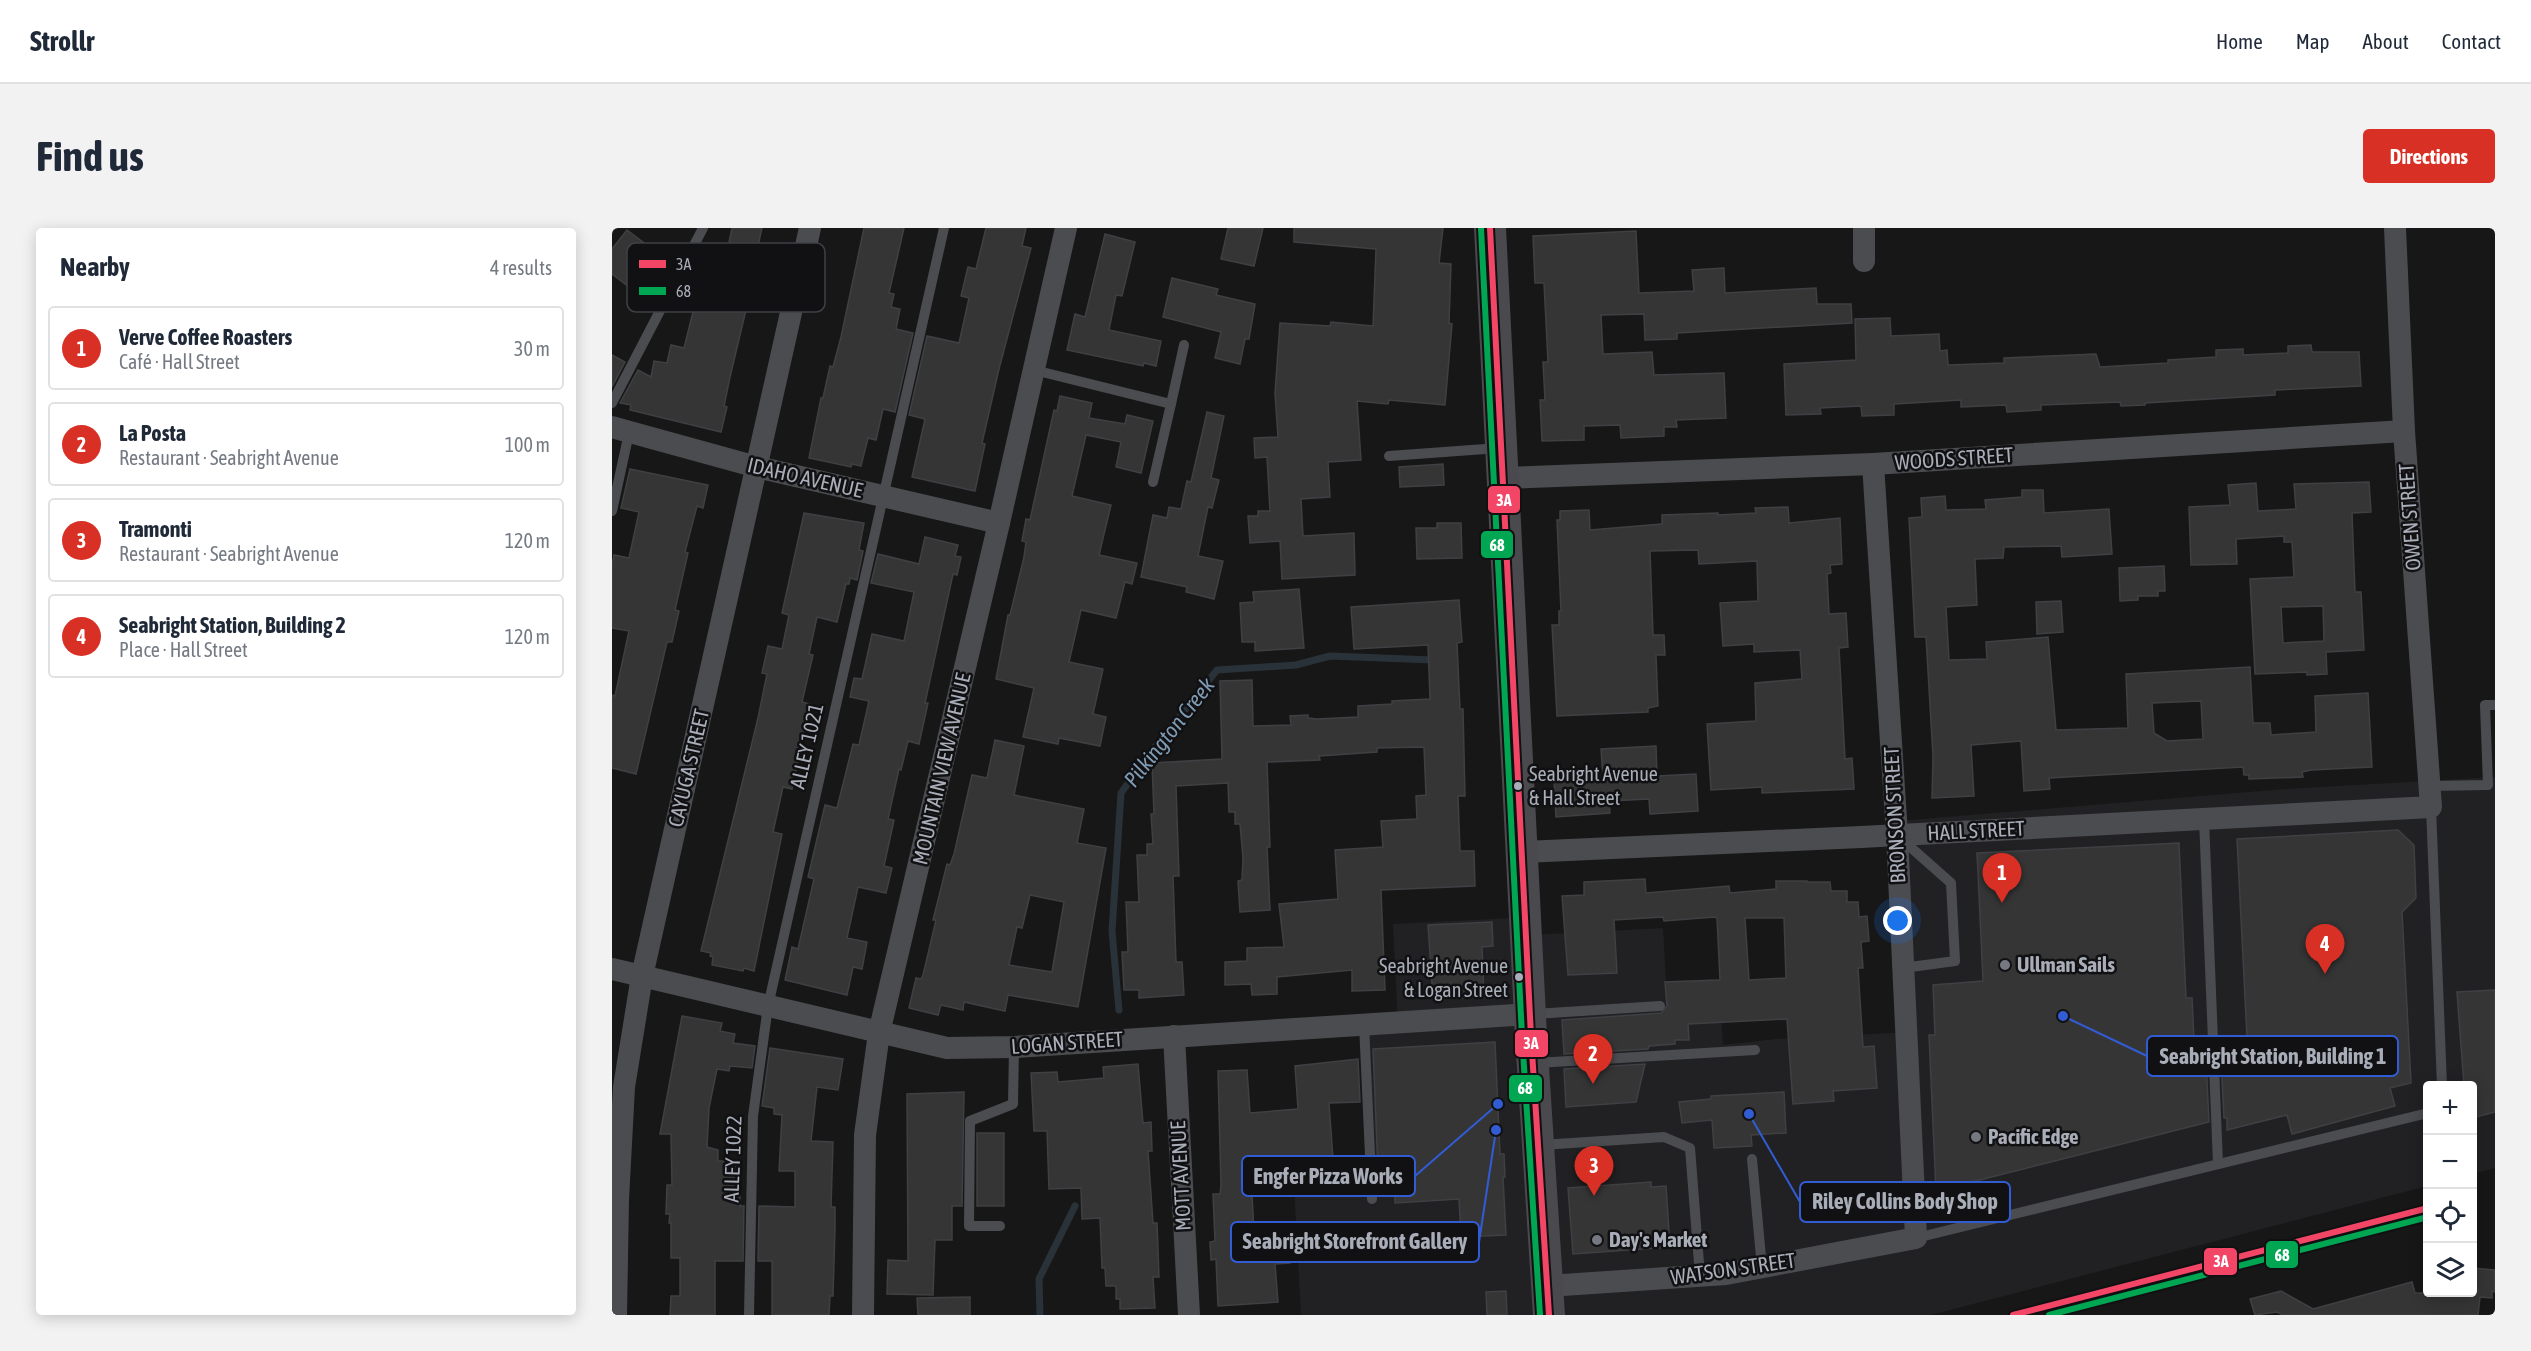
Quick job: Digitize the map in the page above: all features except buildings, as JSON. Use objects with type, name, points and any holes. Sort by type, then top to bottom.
[{"type":"main road","points":[[1490,228],[1530,1014],[1548,1300]]},
{"type":"street","name":"CAYUGA STREET","points":[[807,243],[810,228]]},
{"type":"street","name":"MOUNTAIN VIEW AVENUE","points":[[863,1315],[865,1135],[879,1033],[1066,228]]},
{"type":"street","points":[[1864,228],[1864,261]]},
{"type":"street","name":"OWEN STREET","points":[[2395,228],[2404,431],[2430,796]]},
{"type":"street","name":"CAYUGA STREET","points":[[616,1315],[618,1200],[624,1087],[642,976],[791,312]]},
{"type":"street","name":"IDAHO AVENUE","points":[[621,430],[757,467],[999,524]]},
{"type":"street","name":"WOODS STREET","points":[[1504,478],[1873,464],[2404,431]]},
{"type":"street","name":"BRONSON STREET","points":[[1873,464],[1897,835],[1916,1238]]},
{"type":"street","name":"HALL STREET","points":[[1522,852],[2204,819],[2430,796]]},
{"type":"street","name":"LOGAN STREET","points":[[612,969],[946,1048],[1014,1047],[1530,1014]]},
{"type":"street","name":"MOTT AVENUE","points":[[1174,1036],[1189,1315]]},
{"type":"street","name":"WATSON STREET","points":[[1548,1300],[1762,1268],[1916,1238]]},
{"type":"lane","points":[[695,243],[703,228]]},
{"type":"lane","name":"ALLEY 1021","points":[[768,1005],[944,228]]},
{"type":"lane","points":[[612,403],[659,312]]},
{"type":"lane","points":[[1154,482],[1184,345]]},
{"type":"lane","points":[[1034,370],[1171,404]]},
{"type":"lane","points":[[612,511],[621,430]]},
{"type":"lane","points":[[1389,456],[1502,447]]},
{"type":"lane","points":[[2442,1081],[2430,796],[2488,785],[2491,763],[2485,705],[2495,705]]},
{"type":"lane","points":[[2204,819],[2218,1164]]},
{"type":"lane","points":[[1897,835],[1951,883],[1955,961],[1904,968]]},
{"type":"lane","name":"ALLEY 1022","points":[[749,1315],[753,1116],[768,1005]]},
{"type":"lane","points":[[1530,1014],[1660,1006]]},
{"type":"lane","points":[[1364,1024],[1372,1199]]},
{"type":"lane","points":[[1000,1226],[969,1226],[970,1121],[1012,1104],[1014,1047]]},
{"type":"lane","points":[[1533,1063],[1755,1050]]},
{"type":"lane","points":[[1916,1238],[2423,1114]]},
{"type":"lane","points":[[1538,1145],[1664,1137],[1690,1148],[1700,1276]]},
{"type":"lane","points":[[1752,1159],[1762,1268]]},
{"type":"shaded area","points":[[2495,777],[2495,1168],[2477,1173],[2477,1081],[2423,1081],[2423,1187],[1931,1315],[1301,1315],[1294,1185],[1369,1182],[1360,1030],[1398,1027],[1393,924],[1529,917],[1530,935],[1663,928],[1666,981],[1719,979],[1723,1045],[1776,1039],[1909,1032],[1898,821],[2285,789]]},
{"type":"waterway","name":"Pilkington Creek","points":[[1119,1010],[1112,931],[1121,793],[1217,670],[1296,665],[1330,656],[1433,660]]},
{"type":"waterway","name":"Pilkington Creek","points":[[1040,1315],[1039,1279],[1075,1206]]},
{"type":"transit line","name":"68","points":[[1481,228],[1522,1036],[1540,1315]]},
{"type":"transit line","name":"3A","points":[[1490,228],[1531,1036],[1549,1315]]},
{"type":"transit line","name":"3A","points":[[2013,1315],[2423,1209]]},
{"type":"transit line","name":"68","points":[[2049,1315],[2423,1218]]},
{"type":"place","name":"Seabright Avenue & Hall Street","points":[[1518,786]]},
{"type":"place","name":"Verve Coffee Roasters","points":[[2002,903]]},
{"type":"place","name":"Ullman Sails","points":[[2005,965]]},
{"type":"place","name":"Seabright Station, Building 2","points":[[2325,974]]},
{"type":"place","name":"Seabright Avenue & Logan Street","points":[[1519,977]]},
{"type":"place","name":"Seabright Station, Building 1","points":[[2063,1016]]},
{"type":"place","name":"La Posta","points":[[1593,1084]]},
{"type":"place","name":"Engfer Pizza Works","points":[[1498,1104]]},
{"type":"place","name":"Riley Collins Body Shop","points":[[1749,1114]]},
{"type":"place","name":"Seabright Storefront Gallery","points":[[1496,1130]]},
{"type":"place","name":"Pacific Edge","points":[[1976,1137]]},
{"type":"place","name":"Tramonti","points":[[1594,1196]]},
{"type":"place","name":"Day's Market","points":[[1597,1240]]}]
